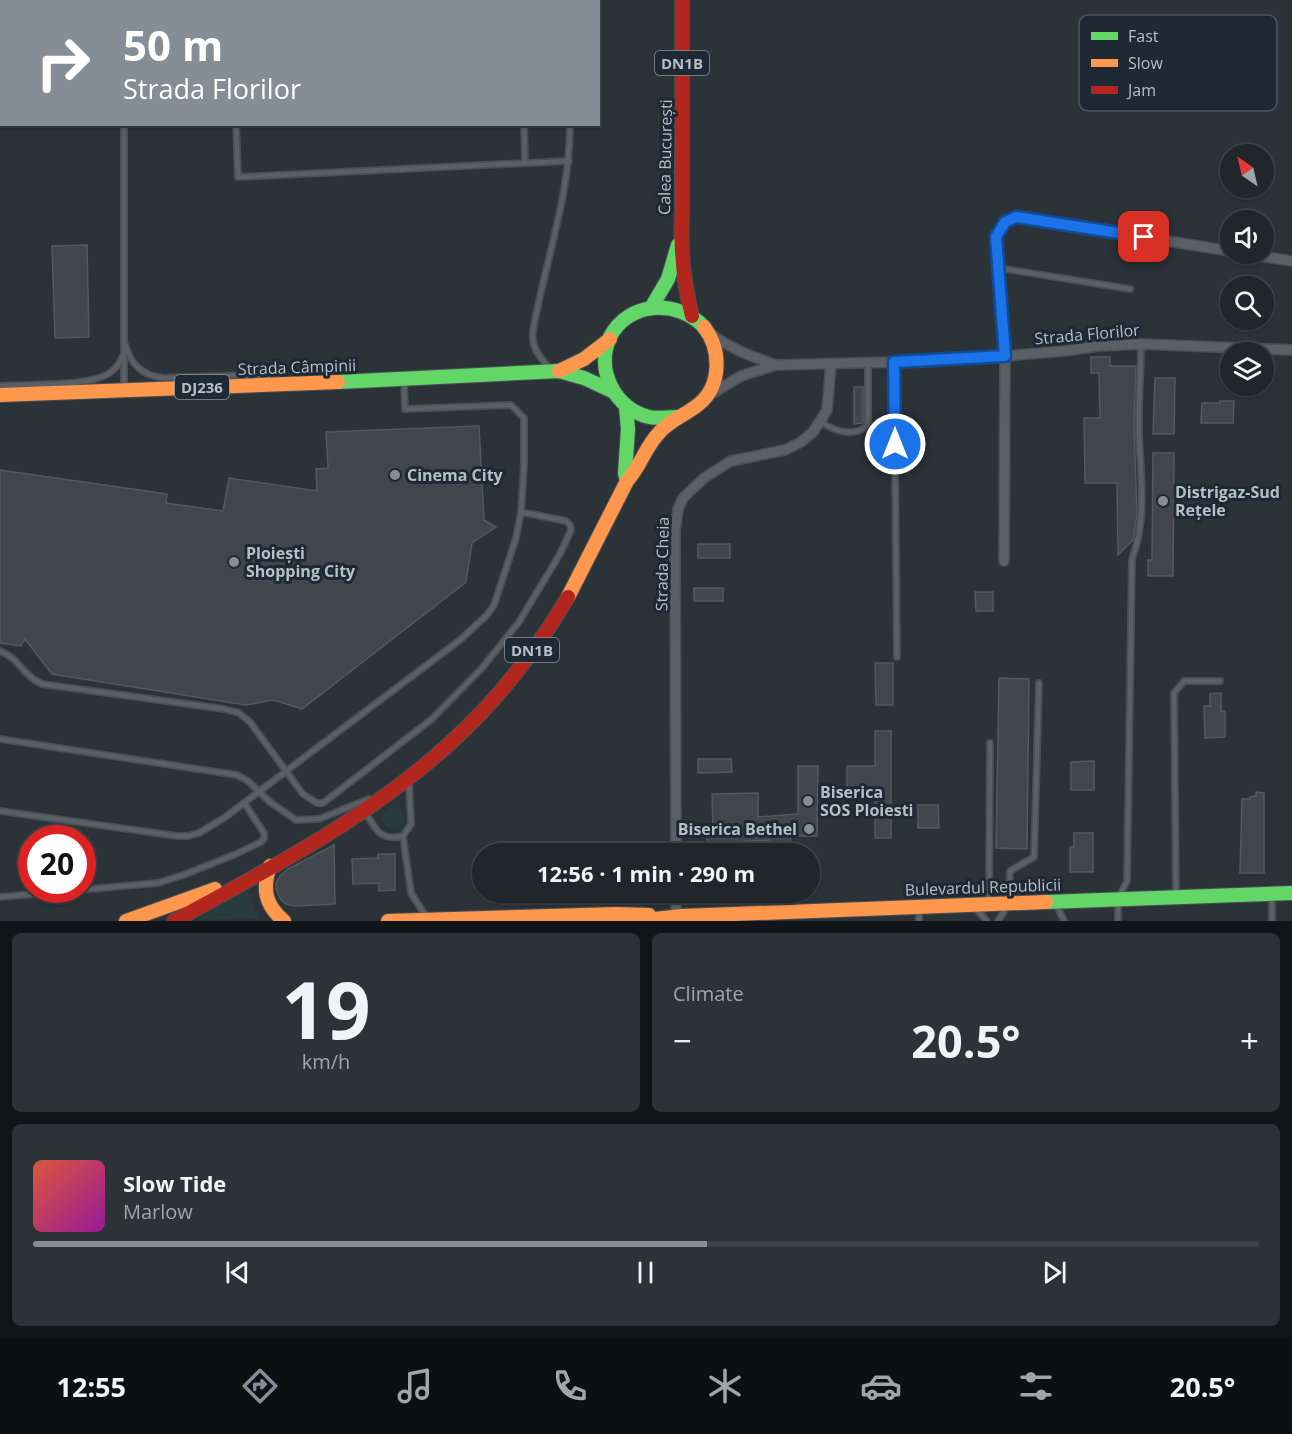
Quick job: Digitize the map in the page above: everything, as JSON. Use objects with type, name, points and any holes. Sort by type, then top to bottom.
[{"type":"main road","name":"Calea București","points":[[680,242],[682,0]]},
{"type":"main road","name":"DN1B","points":[[651,308],[668,279],[676,247],[680,242]]},
{"type":"main road","name":"DN1B","points":[[680,242],[685,288],[692,316]]},
{"type":"main road","points":[[677,417],[650,418],[637,414],[626,407],[612,391],[605,371],[605,360],[610,338],[627,318],[651,308],[672,308],[692,316],[709,333],[717,355],[717,367],[715,379],[703,400]]},
{"type":"main road","name":"DJ236","points":[[556,371],[584,359],[610,338]]},
{"type":"main road","name":"DJ236","points":[[556,371],[584,378],[612,391]]},
{"type":"main road","name":"Strada Câmpinii","points":[[0,394],[296,384],[556,371]]},
{"type":"main road","name":"DN1B","points":[[174,921],[365,810],[409,778],[464,730],[535,646],[572,591],[627,481],[633,475],[654,438],[677,417],[691,410],[703,400]]},
{"type":"main road","name":"DN1B","points":[[626,407],[628,429],[625,473],[627,481]]},
{"type":"main road","name":"DN1B","points":[[126,921],[192,898],[270,866]]},
{"type":"main road","points":[[270,866],[265,877],[265,897],[270,908],[284,921]]},
{"type":"main road","name":"Bulevardul Republicii","points":[[638,921],[919,906],[1292,893]]},
{"type":"main road","name":"Bulevardul Republicii","points":[[388,921],[616,914],[679,918]]},
{"type":"street","points":[[1004,561],[1005,356],[996,237],[1005,222],[1016,217],[1220,249]]},
{"type":"street","points":[[1274,258],[1292,261]]},
{"type":"street","points":[[709,333],[723,343],[776,364]]},
{"type":"street","name":"Strada Florilor","points":[[776,364],[868,363],[1005,356],[1064,351],[1098,345],[1142,344],[1292,350]]},
{"type":"street","points":[[703,400],[741,376],[776,364]]},
{"type":"street","name":"Strada Cheia","points":[[676,843],[675,531],[678,509],[692,489],[722,466],[741,458],[785,450],[801,442],[813,432],[827,410],[830,398],[831,364]]},
{"type":"street","points":[[677,903],[679,918]]},
{"type":"lane","points":[[124,126],[124,390]]},
{"type":"lane","points":[[236,126],[238,177],[569,161]]},
{"type":"lane","points":[[524,126],[525,163]]},
{"type":"lane","points":[[556,371],[539,357],[532,340],[536,313],[560,217],[569,161],[570,126]]},
{"type":"lane","points":[[999,268],[1130,289]]},
{"type":"lane","points":[[124,337],[134,364],[141,372],[151,376],[163,378],[271,376],[296,384]]},
{"type":"lane","points":[[1118,921],[1118,899],[1127,881],[1132,559],[1139,541],[1141,521],[1139,435],[1142,344]]},
{"type":"lane","points":[[0,386],[88,381],[100,378],[120,363],[123,352]]},
{"type":"lane","points":[[894,362],[897,657]]},
{"type":"lane","points":[[821,422],[838,431],[857,431],[868,425],[868,363]]},
{"type":"lane","points":[[0,811],[188,836],[202,831],[244,804],[480,623],[494,605],[516,538],[521,512],[524,418],[511,405],[405,409],[404,379]]},
{"type":"lane","points":[[0,651],[9,654],[32,680],[42,684],[239,713],[250,722],[308,798],[317,803],[323,803],[432,719],[477,674],[519,622],[569,536],[570,525],[566,521],[521,512]]},
{"type":"lane","points":[[1176,897],[1174,693],[1184,681],[1220,681]]},
{"type":"lane","points":[[998,921],[1009,903],[1011,871],[1034,857],[1039,683]]},
{"type":"lane","points":[[0,739],[237,775],[248,781],[285,814],[296,820],[326,816],[397,787]]},
{"type":"lane","points":[[989,904],[990,743]]},
{"type":"lane","points":[[409,778],[411,824],[403,836],[411,893],[428,920]]},
{"type":"lane","points":[[0,897],[158,883],[186,874],[261,842],[264,833],[244,804]]},
{"type":"lane","points":[[365,810],[380,834],[387,837],[403,836]]},
{"type":"lane","points":[[1272,894],[1272,921]]},
{"type":"lane","points":[[1055,901],[1064,921]]},
{"type":"lane","points":[[971,904],[987,921]]},
{"type":"lane","points":[[919,906],[919,921]]},
{"type":"green space","points":[[394,807],[402,810],[405,818],[402,826],[394,829],[386,826],[383,818],[386,810]]},
{"type":"green space","points":[[249,887],[252,902],[259,916],[254,919],[198,920],[199,915]]},
{"type":"building","points":[[87,245],[89,337],[55,338],[52,246]]},
{"type":"building","points":[[1091,357],[1110,357],[1110,366],[1136,366],[1134,425],[1137,515],[1133,540],[1118,555],[1117,483],[1085,483],[1084,418],[1100,418],[1099,373],[1091,373]]},
{"type":"building","points":[[1155,378],[1175,378],[1174,434],[1153,434]]},
{"type":"building","points":[[854,387],[863,387],[863,423],[854,424]]},
{"type":"building","points":[[1220,401],[1234,401],[1233,423],[1201,423],[1202,403],[1220,403]]},
{"type":"building","name":"Ploiești Shopping City","points":[[479,426],[484,520],[496,527],[472,543],[466,582],[302,709],[273,700],[246,705],[52,674],[25,639],[21,646],[0,643],[0,470],[167,494],[166,503],[223,511],[229,478],[317,491],[316,469],[328,468],[326,432]]},
{"type":"building","name":"Distrigaz-Sud Rețele","points":[[1153,453],[1174,453],[1173,576],[1148,576],[1148,560],[1152,560]]},
{"type":"building","points":[[698,544],[730,544],[730,558],[698,558]]},
{"type":"building","points":[[694,588],[723,588],[723,601],[694,601]]},
{"type":"building","points":[[975,592],[993,592],[993,611],[976,611]]},
{"type":"building","points":[[875,663],[893,663],[893,705],[876,705]]},
{"type":"building","points":[[999,678],[1029,679],[1027,849],[996,848]]},
{"type":"building","points":[[1221,693],[1221,711],[1225,711],[1225,737],[1205,738],[1204,706],[1210,706],[1210,694]]},
{"type":"building","points":[[875,731],[891,731],[891,838],[875,838],[875,795],[847,795],[847,766],[875,766]]},
{"type":"building","points":[[698,759],[731,759],[732,772],[698,773]]},
{"type":"building","points":[[1094,761],[1094,790],[1071,790],[1071,762]]},
{"type":"building","points":[[798,766],[818,766],[817,836],[790,836],[791,842],[769,843],[769,840],[707,843],[706,829],[713,829],[712,794],[758,793],[758,817],[798,814]]},
{"type":"building","points":[[1256,792],[1264,793],[1264,873],[1240,873],[1242,799],[1256,796]]},
{"type":"building","points":[[918,805],[938,805],[939,828],[918,828]]},
{"type":"building","points":[[1074,833],[1093,833],[1093,872],[1070,872],[1070,847],[1074,847]]},
{"type":"building","points":[[334,845],[335,904],[295,906],[281,900],[276,889],[280,876],[288,869]]},
{"type":"building","points":[[378,854],[395,854],[395,890],[379,891],[379,883],[353,884],[352,859],[378,858]]},
{"type":"traffic: fast","points":[[651,308],[668,279],[678,245]]},
{"type":"traffic: fast","points":[[677,417],[649,417],[626,406],[611,386],[607,375],[606,350],[610,337],[618,325],[629,316],[641,311],[668,308],[693,318],[704,327]]},
{"type":"traffic: fast","points":[[338,382],[559,371],[584,378],[612,391]]},
{"type":"traffic: fast","points":[[626,407],[628,429],[625,473],[627,481]]},
{"type":"traffic: fast","points":[[1046,902],[1292,893]]},
{"type":"traffic: slow","points":[[568,597],[627,481],[636,470],[653,439],[667,425],[699,404],[712,387],[716,356],[710,336],[704,327]]},
{"type":"traffic: slow","points":[[559,371],[584,359],[610,339]]},
{"type":"traffic: slow","points":[[0,395],[338,382]]},
{"type":"traffic: slow","points":[[270,866],[266,882],[267,896],[273,909],[284,921]]},
{"type":"traffic: slow","points":[[126,921],[215,889]]},
{"type":"traffic: slow","points":[[637,921],[682,916],[1046,902]]},
{"type":"traffic: slow","points":[[388,921],[649,915]]},
{"type":"traffic: jam","points":[[682,0],[681,238],[684,277],[692,316]]},
{"type":"traffic: jam","points":[[174,921],[317,841],[385,796],[417,771],[465,729],[514,676],[568,597]]},
{"type":"place","name":"Cinema City","points":[[395,475]]},
{"type":"place","name":"Distrigaz-Sud Rețele","points":[[1163,501]]},
{"type":"place","name":"Ploiești Shopping City","points":[[234,562]]},
{"type":"place","name":"Biserica SOS Ploiesti","points":[[808,801]]},
{"type":"place","name":"Biserica Bethel","points":[[809,829]]},
{"type":"route","points":[[895,444],[894,362],[1005,356],[996,237],[1005,222],[1016,217],[1144,237]]}]
